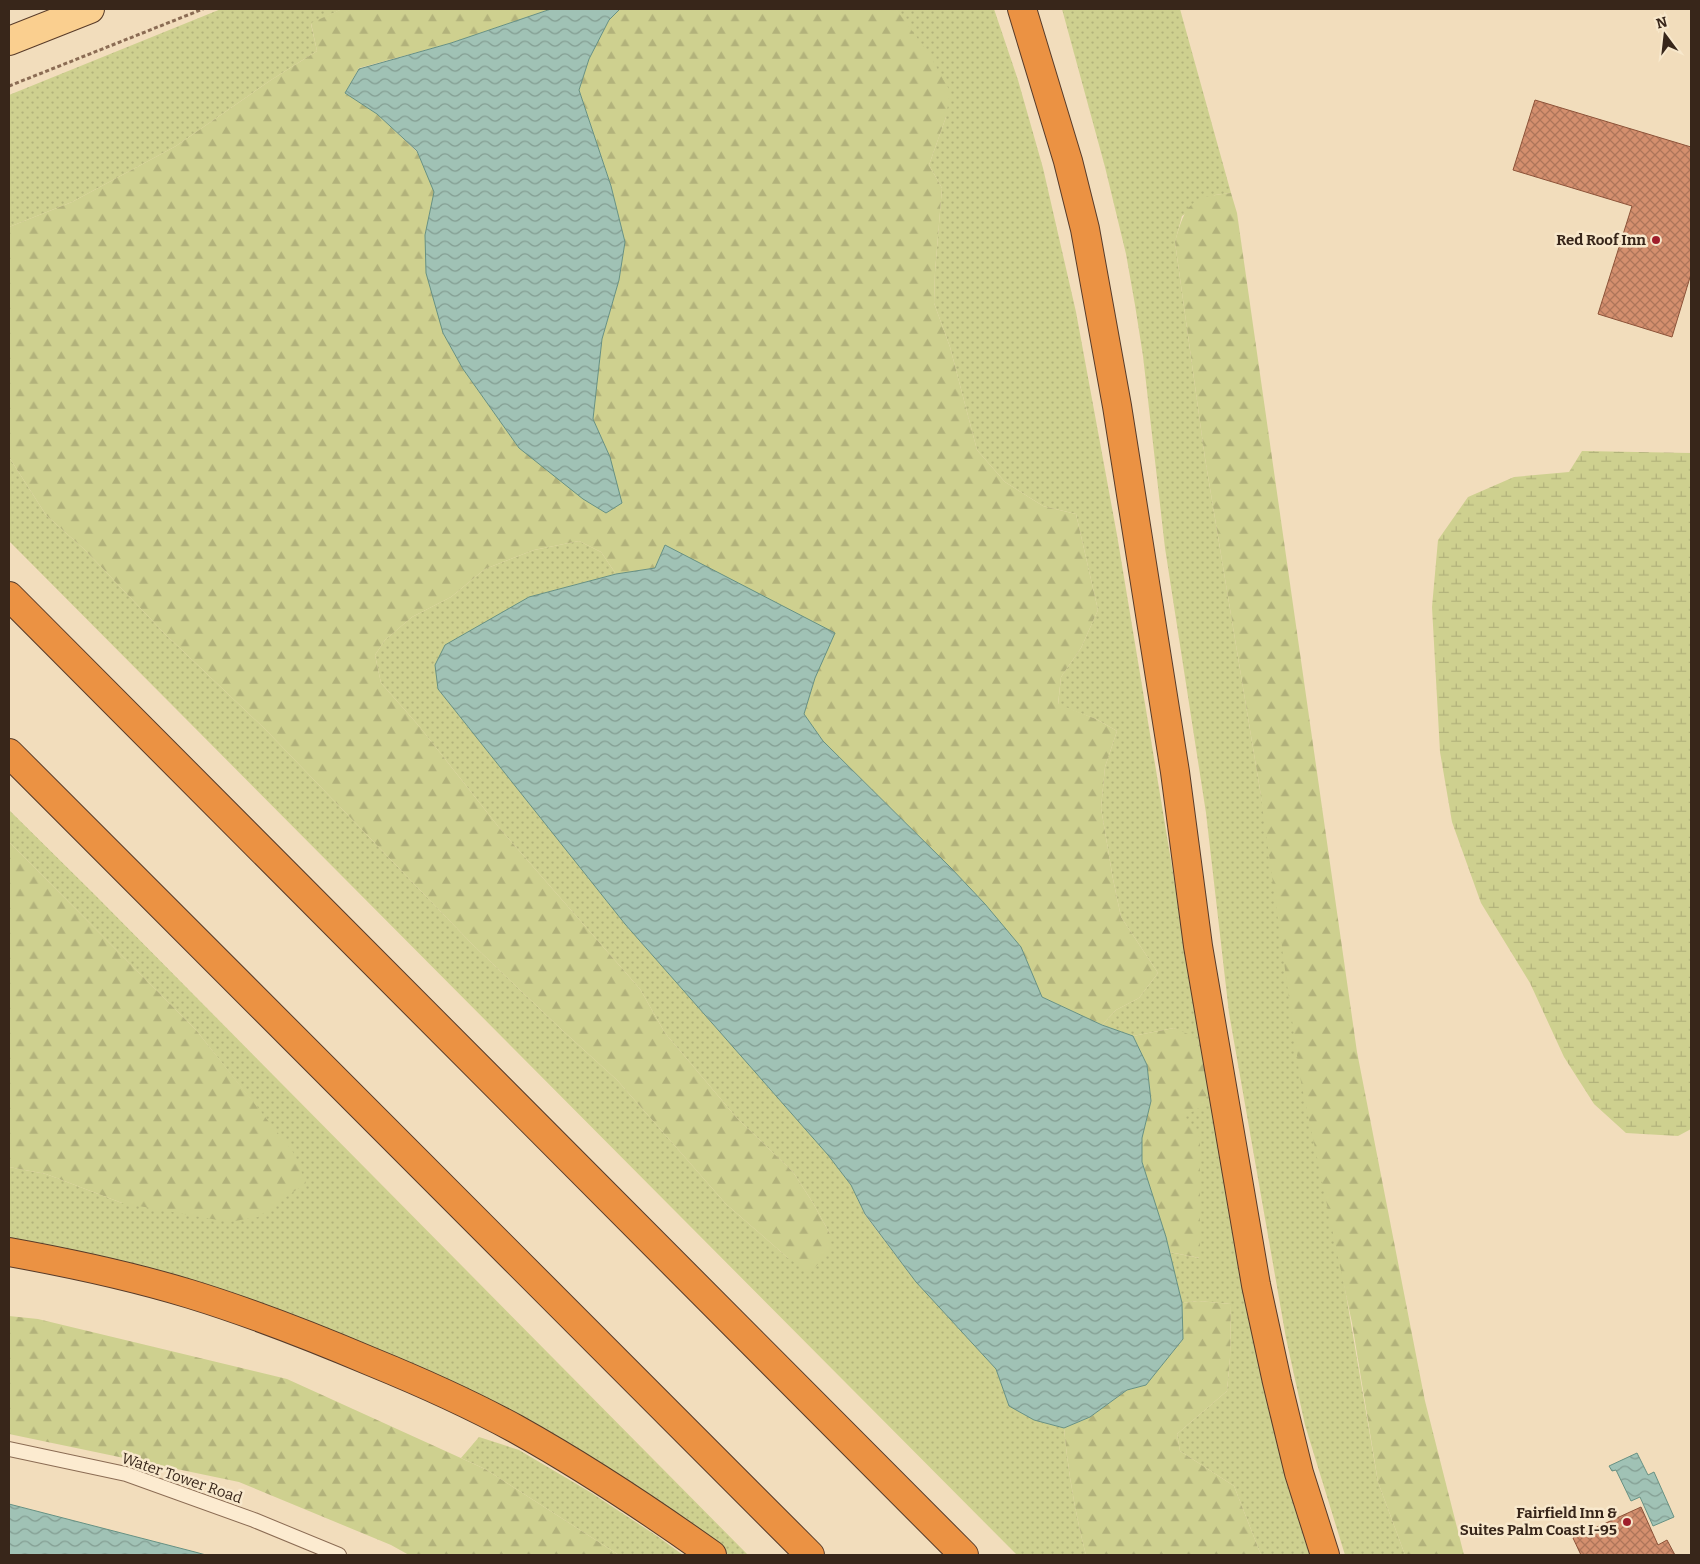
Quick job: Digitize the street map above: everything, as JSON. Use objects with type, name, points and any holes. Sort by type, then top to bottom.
[{"type":"highway","points":[[1022,9],[1068,161],[1087,238],[1117,406],[1175,772],[1198,946],[1256,1285],[1299,1473],[1325,1555]]},
{"type":"highway","points":[[9,596],[964,1555]]},
{"type":"highway","points":[[9,753],[810,1555]]},
{"type":"highway","points":[[9,1252],[131,1278],[190,1294],[302,1333],[411,1378],[506,1424],[570,1460],[611,1485],[712,1555]]},
{"type":"main road","points":[[9,41],[90,9]]},
{"type":"lane","name":"Water Tower Road","points":[[9,1449],[126,1474],[254,1520],[338,1555]]},
{"type":"path","points":[[9,86],[203,9]]},
{"type":"green space","points":[[221,9],[342,9],[311,24],[317,51],[271,80],[176,146],[72,202],[9,227],[9,95]]},
{"type":"green space","points":[[342,9],[551,9],[451,43],[359,68],[345,93],[377,114],[417,152],[435,192],[425,235],[443,333],[463,369],[519,448],[610,457],[593,419],[602,339],[619,280],[625,242],[611,186],[579,90],[589,59],[609,20],[620,9],[896,9],[929,54],[950,91],[946,117],[929,165],[942,188],[934,303],[950,347],[977,450],[1005,482],[1043,506],[1076,514],[1098,610],[1081,648],[1061,677],[1058,704],[1096,719],[1117,731],[1105,767],[1101,808],[1121,917],[1158,973],[1139,998],[1116,1010],[1102,1025],[1042,997],[1021,947],[985,904],[823,741],[804,714],[815,678],[665,545],[655,568],[616,574],[601,552],[579,541],[534,550],[485,569],[451,597],[412,617],[385,640],[375,655],[381,683],[419,726],[501,830],[640,989],[665,1033],[736,1117],[793,1172],[830,1234],[829,1252],[810,1273],[788,1258],[726,1204],[617,1080],[472,944],[265,729],[165,634],[85,550],[46,515],[9,457],[9,227],[72,202],[176,146],[271,80],[317,51],[311,23]]},
{"type":"green space","points":[[896,9],[994,9],[1018,80],[1043,168],[1076,312],[1117,535],[1189,969],[1204,1046],[1174,1028],[1133,1036],[1102,1025],[1116,1010],[1139,998],[1158,973],[1121,917],[1113,879],[1101,808],[1105,767],[1117,731],[1096,719],[1058,705],[1061,677],[1081,648],[1098,610],[1076,514],[1043,506],[1005,482],[977,450],[950,347],[934,303],[942,188],[929,165],[946,117]]},
{"type":"green space","points":[[1062,9],[1180,9],[1231,193],[1215,195],[1182,216],[1175,242],[1205,458],[1378,1482],[1405,1555],[1345,1555],[1305,1425],[1286,1338],[1229,1013],[1206,813],[1165,548],[1143,356],[1135,305],[1126,254],[1105,167]]},
{"type":"green space","points":[[1231,193],[1237,213],[1357,1052],[1425,1401],[1464,1555],[1405,1555],[1378,1482],[1352,1323],[1300,1077],[1260,790],[1205,458],[1175,242],[1183,218],[1192,204],[1206,197]]},
{"type":"green space","points":[[1582,451],[1691,453],[1691,1129],[1678,1136],[1626,1133],[1594,1104],[1564,1057],[1530,983],[1481,903],[1452,822],[1440,752],[1432,607],[1438,540],[1468,497],[1514,477],[1569,472]]},
{"type":"green space","points":[[9,457],[46,515],[85,550],[165,634],[265,729],[472,944],[617,1080],[726,1204],[788,1258],[830,1234],[793,1172],[736,1117],[665,1033],[640,989],[501,830],[419,726],[381,683],[375,655],[385,640],[412,617],[451,597],[485,569],[534,550],[579,541],[601,552],[616,574],[529,597],[438,689],[625,924],[828,1155],[851,1185],[865,1215],[916,1282],[996,1369],[1009,1406],[1034,1420],[1064,1428],[1072,1492],[1086,1555],[1017,1555],[9,541]]},
{"type":"green space","points":[[9,810],[748,1555],[729,1555],[699,1532],[530,1424],[9,1240],[9,1167],[46,1174],[122,1203],[292,1152],[196,1030],[9,842]]},
{"type":"green space","points":[[9,842],[196,1030],[293,1152],[306,1183],[258,1217],[229,1222],[122,1203],[46,1174],[9,1167]]},
{"type":"green space","points":[[1174,1028],[1195,1037],[1204,1046],[1210,1080],[1204,1105],[1183,1117],[1200,1138],[1200,1258],[1169,1252],[1142,1162],[1142,1138],[1151,1100],[1147,1065],[1133,1036]]},
{"type":"green space","points":[[1210,1080],[1313,1555],[1261,1555],[1234,1486],[1180,1451],[1177,1434],[1227,1391],[1230,1358],[1231,1304],[1198,1301],[1182,1303],[1169,1252],[1199,1258],[1182,1117]]},
{"type":"green space","points":[[1198,1301],[1231,1304],[1227,1391],[1177,1434],[1180,1451],[1234,1486],[1261,1555],[1086,1555],[1072,1492],[1064,1428],[1090,1417],[1127,1390],[1146,1385],[1183,1339],[1182,1303]]},
{"type":"green space","points":[[9,1316],[38,1319],[287,1379],[485,1469],[619,1555],[409,1555],[391,1545],[239,1482],[9,1434]]},
{"type":"green space","points":[[479,1437],[519,1450],[590,1492],[683,1555],[619,1555],[485,1469],[461,1458]]},
{"type":"water","points":[[551,9],[620,9],[609,20],[589,59],[579,90],[611,186],[625,242],[619,280],[602,339],[593,419],[610,457],[622,503],[606,513],[583,499],[519,448],[463,369],[443,333],[426,273],[425,235],[434,192],[417,151],[377,114],[345,93],[359,69],[451,43]]},
{"type":"water","points":[[665,545],[835,633],[815,678],[804,714],[823,741],[985,904],[1021,947],[1042,997],[1102,1025],[1133,1036],[1147,1065],[1151,1101],[1142,1138],[1142,1162],[1166,1237],[1182,1303],[1183,1339],[1146,1385],[1127,1390],[1090,1417],[1064,1428],[1034,1420],[1009,1406],[996,1369],[916,1282],[865,1214],[851,1185],[828,1155],[625,924],[438,689],[435,665],[445,645],[529,597],[616,574],[655,568]]},
{"type":"water","points":[[1637,1453],[1648,1475],[1654,1472],[1674,1517],[1653,1526],[1640,1497],[1631,1501],[1616,1470],[1612,1471],[1609,1466]]},
{"type":"water","points":[[9,1504],[195,1552],[206,1555],[9,1555]]},
{"type":"building","name":"Red Roof Inn","points":[[1535,100],[1691,147],[1691,274],[1672,337],[1598,314],[1632,206],[1513,170]]},
{"type":"building","name":"Fairfield Inn & Suites Palm Coast I-95","points":[[1641,1507],[1658,1545],[1667,1540],[1675,1555],[1581,1555],[1573,1538]]},
{"type":"place","name":"Red Roof Inn","points":[[1656,240]]},
{"type":"place","name":"Fairfield Inn & Suites Palm Coast I-95","points":[[1627,1522]]}]
